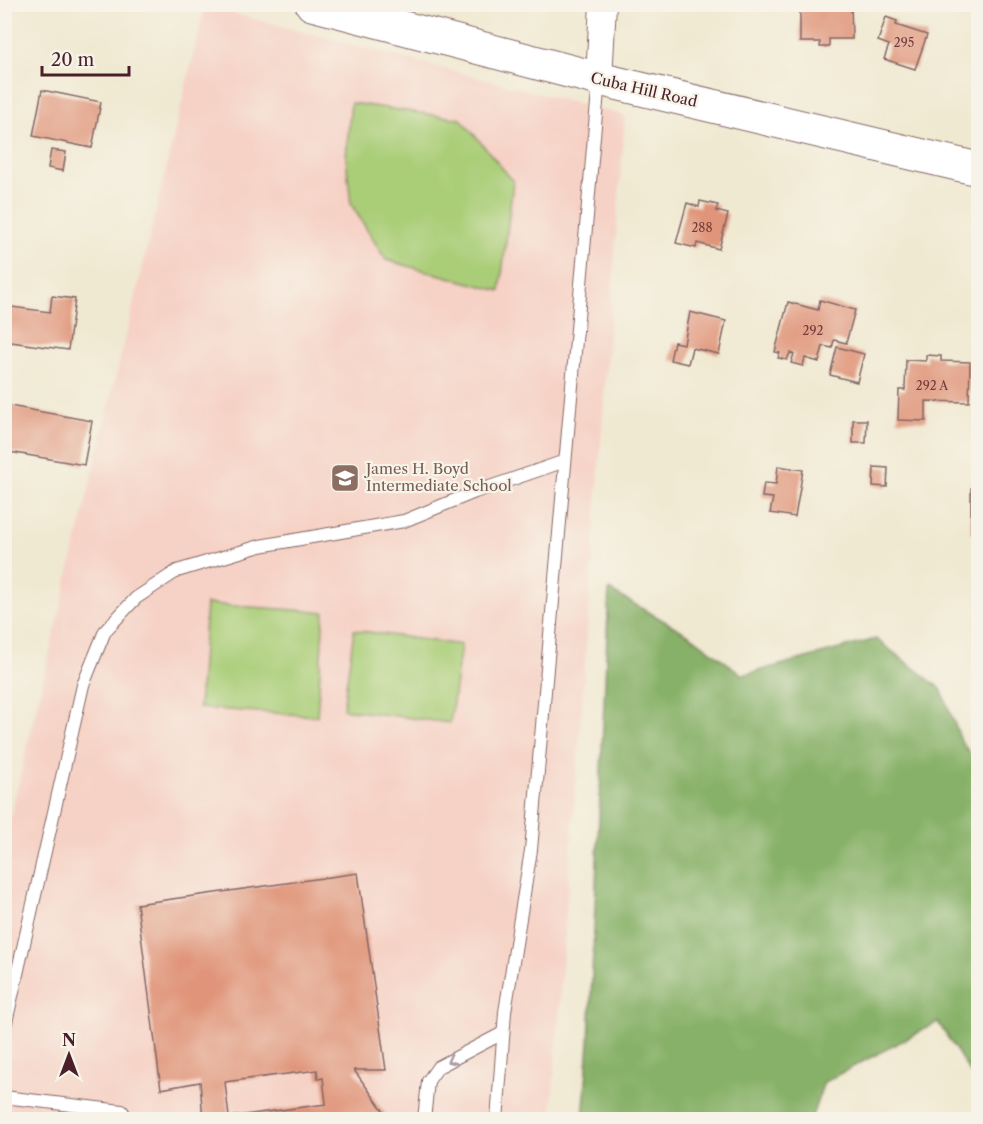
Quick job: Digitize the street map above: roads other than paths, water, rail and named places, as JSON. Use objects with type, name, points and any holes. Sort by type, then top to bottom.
[{"type":"main road","name":"Cuba Hill Road","points":[[312,4],[599,79],[978,169]]},
{"type":"street","points":[[599,79],[603,4]]},
{"type":"lane","points":[[497,1119],[503,1033],[531,850],[599,79]]},
{"type":"lane","points":[[4,1031],[82,686],[105,631],[136,598],[177,571],[260,546],[404,521],[475,492],[566,461]]},
{"type":"lane","points":[[424,1119],[428,1081],[438,1067],[503,1033]]},
{"type":"lane","points":[[4,1096],[122,1111],[128,1119]]},
{"type":"place","name":"James H. Boyd Intermediate School","points":[[345,478]]}]
